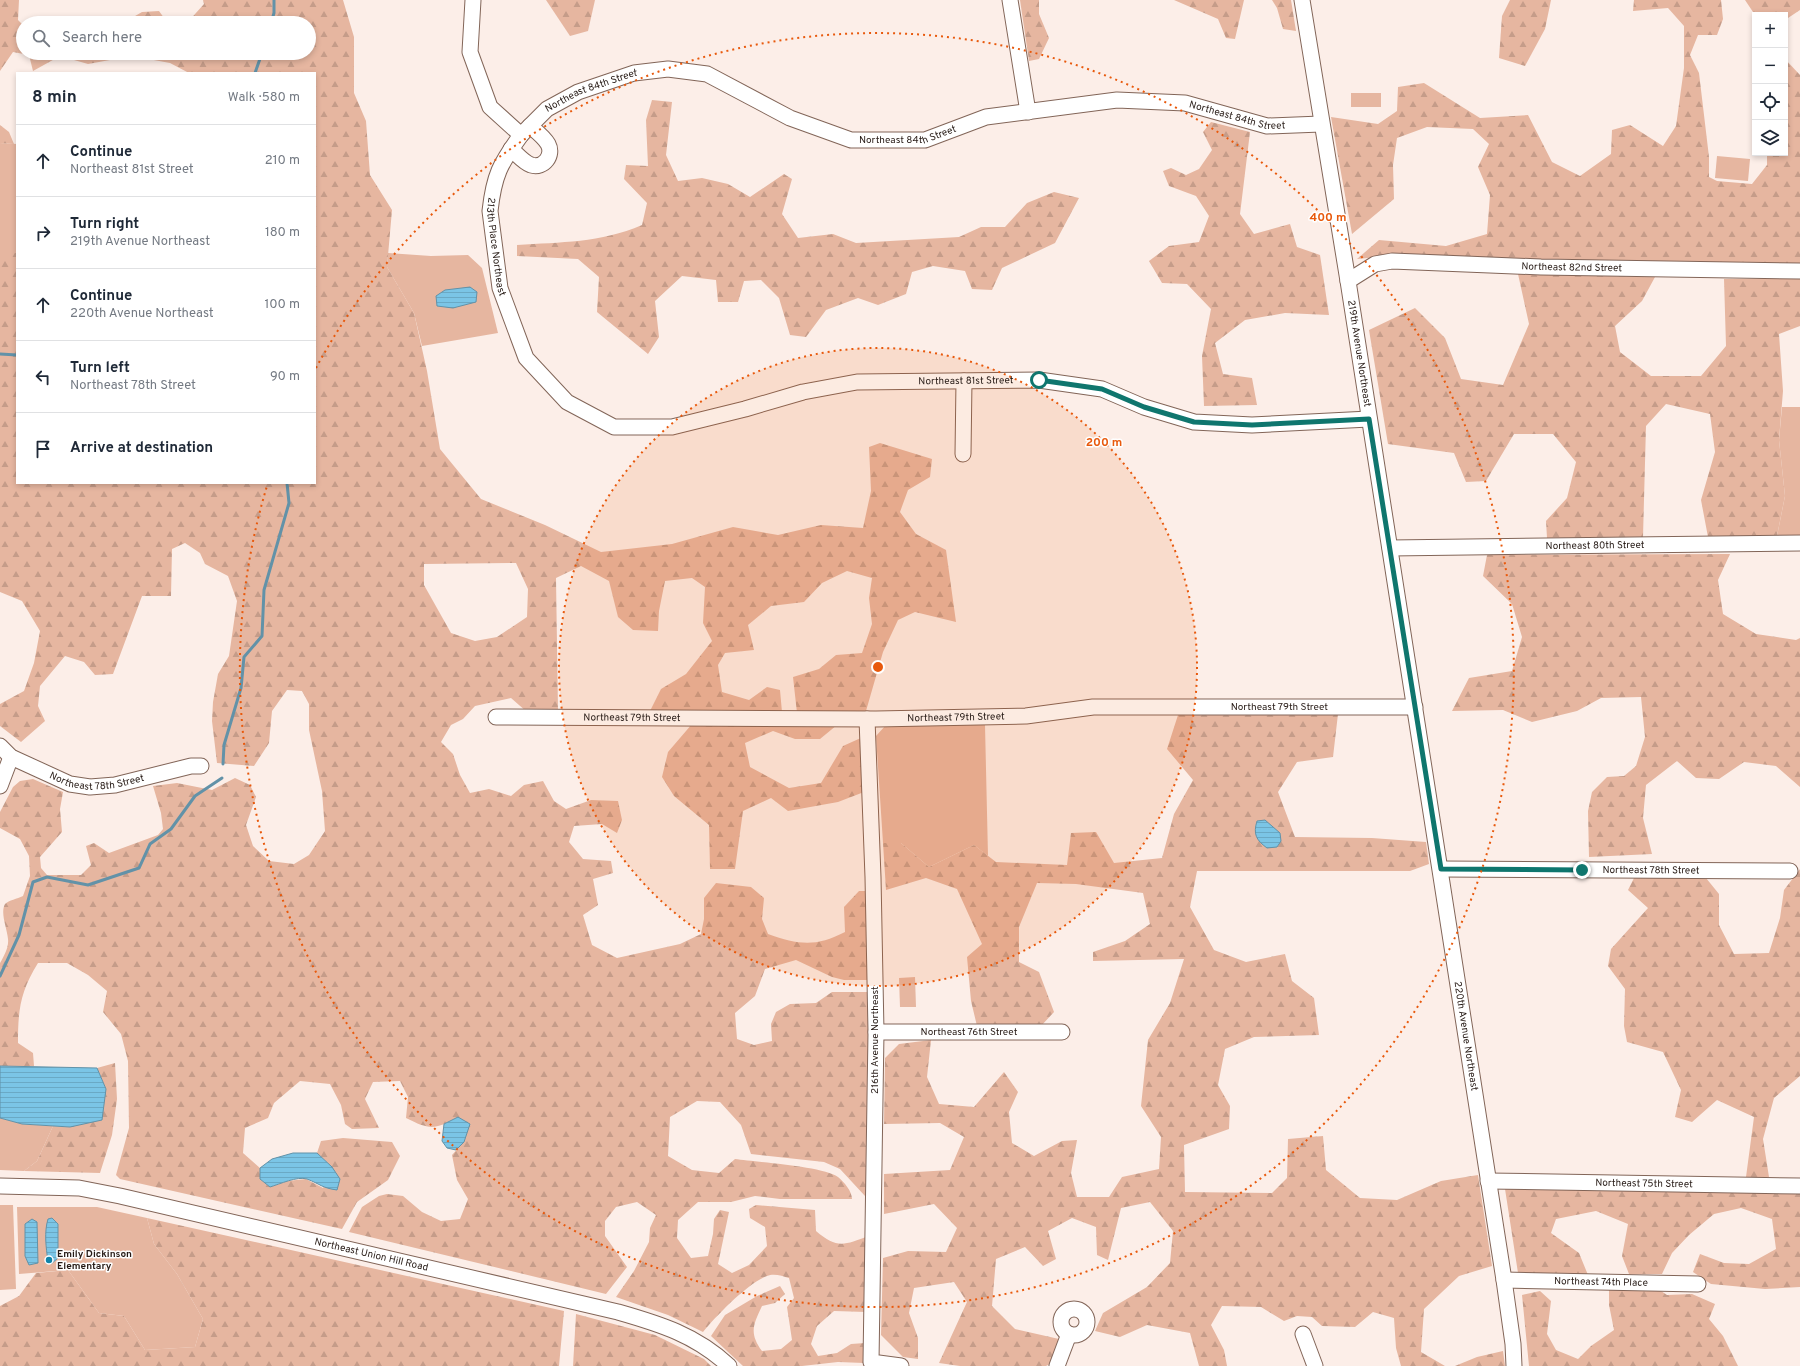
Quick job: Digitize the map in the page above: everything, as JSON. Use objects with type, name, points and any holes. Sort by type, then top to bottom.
[{"type":"street","points":[[473,0],[470,52],[490,107],[549,146],[550,150],[548,159],[540,165],[531,165],[511,149]]},
{"type":"street","points":[[1010,0],[1028,112]]},
{"type":"street","name":"219th Avenue Northeast","points":[[1302,0],[1415,707]]},
{"type":"street","name":"Northeast 84th Street","points":[[525,130],[547,109],[578,92],[634,73],[668,69],[707,74],[790,118],[851,140],[925,140],[986,117],[1117,100],[1185,103],[1267,126],[1321,124]]},
{"type":"street","name":"213th Place Northeast","points":[[525,130],[500,165],[494,183],[490,211],[500,288],[526,358],[567,402]]},
{"type":"street","name":"Northeast 82nd Street","points":[[1348,281],[1360,272],[1375,264],[1392,261],[1541,267],[1800,271]]},
{"type":"street","name":"Northeast 81st Street","points":[[567,402],[614,427],[672,427],[745,409],[803,392],[857,382],[1039,380],[1102,389],[1144,407],[1194,422],[1252,425],[1369,419]]},
{"type":"street","points":[[963,454],[964,381]]},
{"type":"street","name":"Northeast 80th Street","points":[[1390,548],[1800,543]]},
{"type":"street","name":"Northeast 79th Street","points":[[496,717],[867,719],[1026,716],[1093,707],[1415,707]]},
{"type":"street","name":"220th Avenue Northeast","points":[[1415,707],[1504,1280],[1513,1344],[1514,1366]]},
{"type":"street","name":"216th Avenue Northeast","points":[[867,719],[874,877],[876,1032],[871,1362],[901,1366]]},
{"type":"street","points":[[0,786],[5,751]]},
{"type":"street","name":"Northeast 78th Street","points":[[5,751],[70,784],[90,787],[115,785],[191,766],[200,766]]},
{"type":"street","name":"Northeast 78th Street","points":[[1441,869],[1790,871]]},
{"type":"street","name":"Northeast 76th Street","points":[[876,1032],[1062,1032]]},
{"type":"street","name":"Northeast 75th Street","points":[[1488,1181],[1800,1186]]},
{"type":"street","name":"Northeast Union Hill Road","points":[[0,1186],[79,1188],[120,1196],[618,1312],[664,1325],[694,1339],[729,1366]]},
{"type":"street","name":"Northeast 74th Place","points":[[1504,1280],[1698,1284]]},
{"type":"street","points":[[1057,1366],[1069,1334]]},
{"type":"street","points":[[1303,1334],[1315,1366]]},
{"type":"green space","points":[[0,0],[19,0],[18,16],[16,16],[16,53],[13,52],[0,71]]},
{"type":"green space","points":[[203,0],[343,0],[354,37],[354,93],[366,121],[370,175],[392,210],[387,267],[414,313],[427,371],[440,449],[481,499],[545,525],[601,552],[672,544],[733,527],[778,535],[821,525],[863,528],[871,491],[869,447],[880,443],[932,459],[930,477],[908,490],[900,512],[916,534],[946,550],[956,622],[915,612],[898,620],[883,652],[866,711],[797,713],[793,677],[819,669],[836,655],[862,653],[872,624],[869,598],[872,578],[847,571],[822,583],[804,602],[771,606],[748,625],[754,650],[725,653],[718,665],[722,692],[749,700],[767,687],[780,690],[782,712],[650,711],[661,689],[686,674],[712,641],[703,623],[705,587],[692,578],[665,581],[659,611],[658,631],[633,630],[618,617],[609,581],[581,566],[556,578],[558,711],[527,712],[511,698],[475,706],[463,719],[451,725],[441,742],[453,754],[460,775],[470,793],[489,789],[511,796],[524,785],[543,781],[554,801],[566,809],[591,800],[618,801],[622,820],[617,833],[602,824],[574,826],[569,842],[583,859],[611,861],[613,873],[593,879],[598,905],[583,915],[592,945],[617,958],[680,944],[701,934],[704,919],[704,898],[716,883],[751,887],[764,898],[762,919],[768,934],[779,938],[807,943],[825,940],[845,932],[844,907],[859,891],[867,891],[869,980],[844,980],[832,977],[796,960],[765,969],[755,996],[735,1013],[737,1039],[754,1045],[772,1041],[771,1024],[776,1012],[790,1004],[816,1003],[832,992],[869,992],[870,1196],[865,1196],[840,1169],[824,1162],[751,1154],[741,1125],[720,1102],[697,1101],[670,1117],[668,1156],[692,1170],[719,1173],[735,1159],[804,1167],[830,1173],[843,1181],[852,1196],[852,1199],[780,1199],[755,1196],[731,1202],[698,1202],[678,1220],[677,1238],[691,1258],[708,1256],[713,1234],[714,1219],[720,1210],[729,1212],[718,1264],[732,1273],[749,1265],[767,1246],[765,1227],[750,1218],[749,1209],[756,1205],[815,1210],[816,1231],[823,1237],[835,1243],[841,1244],[853,1242],[869,1236],[866,1312],[834,1311],[817,1326],[811,1344],[818,1356],[837,1353],[851,1344],[865,1343],[864,1363],[838,1362],[802,1366],[743,1366],[711,1336],[725,1315],[757,1296],[780,1286],[785,1294],[775,1303],[762,1306],[756,1319],[754,1329],[755,1339],[762,1351],[781,1349],[792,1340],[787,1307],[794,1298],[789,1278],[784,1276],[770,1275],[751,1285],[724,1309],[703,1332],[668,1315],[616,1297],[634,1271],[649,1242],[650,1228],[656,1215],[637,1202],[616,1207],[605,1221],[605,1236],[627,1267],[606,1294],[349,1232],[362,1207],[379,1196],[387,1194],[403,1196],[422,1212],[441,1221],[460,1219],[468,1199],[457,1180],[452,1155],[464,1142],[458,1117],[432,1127],[421,1125],[406,1118],[408,1097],[400,1081],[373,1082],[365,1099],[379,1128],[352,1129],[345,1124],[341,1105],[330,1084],[300,1081],[274,1103],[268,1118],[245,1128],[243,1153],[260,1168],[260,1179],[270,1187],[287,1181],[306,1179],[323,1188],[332,1167],[317,1153],[321,1141],[343,1138],[392,1142],[400,1156],[388,1180],[357,1202],[342,1229],[120,1179],[116,1175],[129,1128],[128,1061],[121,1034],[103,1012],[107,991],[88,975],[67,963],[38,963],[27,983],[24,992],[21,1002],[18,1043],[33,1053],[34,1066],[0,1066],[0,963],[8,945],[3,912],[5,904],[23,896],[30,876],[29,856],[20,839],[0,828],[0,812],[13,787],[20,781],[33,779],[63,792],[60,809],[62,832],[40,857],[41,868],[47,875],[81,875],[91,865],[86,846],[94,843],[109,853],[158,835],[163,829],[161,813],[153,786],[177,783],[212,790],[235,778],[250,785],[256,797],[246,825],[253,846],[269,861],[294,864],[309,855],[325,831],[322,791],[309,730],[309,704],[302,691],[287,690],[272,711],[269,743],[254,766],[217,763],[212,721],[213,702],[218,674],[229,656],[237,601],[228,576],[205,564],[200,553],[185,543],[172,549],[171,596],[142,596],[113,674],[95,675],[84,662],[65,656],[40,686],[38,706],[45,721],[21,742],[0,726],[0,704],[24,691],[34,663],[40,631],[22,601],[0,592],[0,253],[16,253],[16,484],[316,484],[316,72],[187,72],[170,63],[154,60],[316,60],[316,16],[193,16],[204,4]],"holes":[[[516,563],[528,589],[527,617],[497,637],[475,641],[451,633],[424,585],[424,564]]]},
{"type":"green space","points":[[546,0],[595,0],[588,31],[570,36]]},
{"type":"green space","points":[[1020,0],[1039,0],[1039,14],[1049,38],[1039,59],[1029,61]]},
{"type":"green space","points":[[1174,0],[1244,0],[1235,39],[1226,38],[1218,19]]},
{"type":"green space","points":[[1272,0],[1291,0],[1296,31],[1283,29],[1277,8]]},
{"type":"green space","points":[[1510,0],[1551,0],[1545,29],[1525,66],[1499,58],[1502,16]]},
{"type":"green space","points":[[1634,0],[1721,0],[1723,19],[1717,35],[1698,35],[1690,55],[1699,73],[1709,157],[1709,177],[1717,181],[1752,184],[1767,165],[1767,156],[1788,156],[1788,62],[1800,75],[1800,265],[1553,261],[1400,255],[1357,259],[1379,240],[1446,246],[1487,234],[1490,195],[1478,167],[1489,144],[1473,129],[1427,127],[1397,138],[1393,165],[1394,199],[1352,234],[1331,117],[1378,124],[1397,111],[1398,87],[1424,83],[1480,118],[1528,115],[1552,162],[1580,176],[1611,154],[1612,130],[1630,125],[1663,146],[1676,126],[1684,68],[1684,26],[1668,8],[1633,11]]},
{"type":"green space","points":[[1745,0],[1800,0],[1800,10],[1788,18],[1788,12],[1753,12]]},
{"type":"green space","points":[[159,11],[163,16],[135,16],[142,12]]},
{"type":"green space","points":[[30,60],[53,60],[33,71]]},
{"type":"green space","points":[[74,60],[110,60],[88,64]]},
{"type":"green space","points":[[1351,93],[1381,93],[1381,107],[1351,107]]},
{"type":"green space","points":[[652,100],[672,102],[666,155],[678,181],[702,178],[728,184],[750,197],[784,174],[792,179],[782,214],[798,238],[833,234],[856,243],[959,237],[981,227],[1005,227],[1027,203],[1054,192],[1079,198],[1055,243],[1002,268],[992,290],[972,289],[965,271],[933,266],[912,272],[906,294],[878,305],[858,298],[826,310],[806,337],[790,335],[779,298],[761,280],[744,281],[738,302],[718,302],[716,280],[682,276],[655,301],[659,337],[648,354],[597,312],[599,277],[578,259],[517,256],[517,245],[580,241],[611,235],[642,225],[647,203],[624,179],[626,165],[648,166],[646,120]]},
{"type":"green space","points":[[1211,122],[1250,132],[1240,214],[1254,234],[1290,224],[1297,247],[1320,255],[1329,315],[1285,313],[1245,320],[1215,343],[1223,374],[1252,378],[1257,405],[1204,406],[1202,356],[1211,309],[1187,284],[1162,283],[1149,261],[1169,246],[1199,242],[1209,216],[1196,196],[1169,186],[1163,171],[1171,168],[1186,175],[1199,169],[1212,150],[1203,132]]},
{"type":"green space","points":[[0,125],[9,132],[14,144],[0,143]]},
{"type":"green space","points":[[0,143],[16,144],[16,253],[0,253]]},
{"type":"green space","points":[[1717,156],[1750,159],[1748,181],[1715,178]]},
{"type":"green space","points":[[388,253],[431,256],[468,255],[482,268],[498,333],[422,346],[414,313],[387,267]]},
{"type":"green space","points":[[1518,274],[1655,277],[1642,301],[1615,326],[1620,352],[1651,376],[1701,376],[1726,346],[1724,279],[1800,279],[1800,326],[1779,334],[1783,391],[1779,440],[1785,496],[1777,536],[1708,537],[1701,500],[1715,452],[1710,414],[1666,404],[1646,426],[1643,537],[1547,538],[1546,521],[1567,498],[1576,462],[1553,434],[1514,434],[1486,481],[1466,482],[1454,453],[1388,444],[1369,330],[1415,308],[1445,338],[1461,379],[1503,385],[1529,324]]},
{"type":"green space","points":[[1782,407],[1800,407],[1800,536],[1777,536],[1785,496],[1779,440]]},
{"type":"green space","points":[[1730,554],[1718,580],[1723,614],[1756,634],[1796,640],[1800,638],[1800,787],[1776,766],[1744,762],[1719,779],[1696,778],[1677,761],[1646,785],[1643,818],[1652,854],[1589,857],[1588,811],[1592,792],[1607,777],[1624,776],[1636,766],[1645,737],[1641,697],[1601,698],[1577,711],[1532,722],[1503,710],[1452,711],[1469,678],[1512,671],[1522,637],[1512,604],[1483,576],[1487,555]]},
{"type":"green space","points":[[1338,714],[1333,757],[1297,762],[1278,792],[1295,837],[1372,838],[1426,842],[1429,864],[1410,871],[1197,871],[1190,907],[1214,950],[1246,962],[1285,954],[1292,981],[1314,998],[1319,1035],[1254,1037],[1225,1049],[1218,1085],[1230,1106],[1229,1129],[1184,1145],[1185,1192],[1272,1193],[1287,1178],[1288,1139],[1323,1136],[1326,1170],[1360,1198],[1397,1200],[1441,1181],[1478,1175],[1492,1266],[1459,1276],[1424,1309],[1421,1352],[1445,1366],[1401,1366],[1396,1348],[1394,1318],[1373,1312],[1355,1327],[1322,1326],[1312,1317],[1297,1316],[1284,1321],[1261,1307],[1222,1306],[1211,1325],[1224,1350],[1227,1366],[1199,1366],[1190,1333],[1147,1325],[1120,1337],[1095,1331],[1103,1313],[1147,1287],[1170,1263],[1173,1231],[1150,1202],[1121,1208],[1108,1260],[1097,1255],[1096,1227],[1072,1218],[1048,1231],[1056,1259],[1043,1266],[1025,1247],[996,1259],[992,1306],[1015,1329],[1059,1339],[1050,1364],[1046,1366],[960,1366],[939,1363],[967,1302],[954,1282],[914,1288],[909,1313],[918,1338],[918,1359],[903,1357],[881,1335],[883,1258],[908,1251],[946,1252],[957,1228],[934,1204],[884,1214],[884,1174],[950,1170],[964,1137],[940,1123],[884,1124],[885,1058],[899,1044],[931,1040],[927,1077],[939,1104],[974,1107],[1004,1072],[1018,1092],[1009,1112],[1012,1143],[1034,1156],[1062,1141],[1077,1140],[1071,1173],[1077,1197],[1109,1197],[1122,1177],[1159,1169],[1161,1137],[1141,1106],[1148,1040],[1170,1003],[1184,959],[1093,961],[1093,952],[1125,941],[1150,924],[1143,893],[1076,884],[1037,883],[1019,927],[1019,962],[1039,972],[1054,1012],[1041,1026],[977,1026],[971,1001],[967,957],[982,944],[957,889],[926,878],[886,890],[883,843],[901,843],[929,867],[974,845],[996,862],[1067,865],[1071,833],[1096,832],[1114,863],[1162,858],[1174,814],[1193,780],[1167,749],[1178,715]]},
{"type":"green space","points":[[692,724],[837,725],[820,739],[795,739],[773,731],[745,743],[750,767],[789,788],[821,783],[843,746],[863,737],[864,792],[838,802],[788,811],[771,798],[743,811],[735,869],[710,869],[709,825],[674,796],[662,777],[668,752]]},
{"type":"green space","points":[[886,725],[985,725],[988,856],[974,845],[929,867],[901,843],[883,843],[876,736]]},
{"type":"green space","points":[[1800,869],[1800,1076],[1774,1098],[1763,1139],[1769,1177],[1746,1177],[1754,1117],[1717,1100],[1692,1122],[1675,1117],[1681,1090],[1663,1052],[1627,1042],[1624,1026],[1625,989],[1608,966],[1611,949],[1648,908],[1628,890],[1634,878],[1706,878],[1719,894],[1719,925],[1734,954],[1769,953],[1780,918],[1784,890]]},
{"type":"green space","points":[[915,977],[916,1007],[900,1007],[899,978]]},
{"type":"green space","points":[[115,1063],[117,1099],[112,1135],[100,1173],[24,1171],[37,1161],[53,1126],[70,1127],[106,1089],[97,1068]]},
{"type":"green space","points":[[0,1118],[22,1124],[53,1126],[37,1161],[24,1171],[0,1170]]},
{"type":"green space","points":[[1505,1189],[1800,1193],[1800,1287],[1765,1289],[1711,1284],[1693,1272],[1700,1254],[1724,1263],[1749,1264],[1776,1249],[1772,1219],[1741,1208],[1714,1214],[1689,1235],[1672,1253],[1662,1274],[1629,1274],[1622,1256],[1628,1224],[1596,1211],[1556,1219],[1551,1233],[1579,1253],[1588,1275],[1518,1273]]},
{"type":"green space","points":[[0,1205],[13,1205],[16,1289],[0,1290]]},
{"type":"green space","points":[[17,1207],[97,1207],[147,1218],[154,1244],[177,1274],[203,1319],[195,1347],[145,1350],[124,1316],[99,1313],[68,1270],[19,1274]]},
{"type":"green space","points":[[147,1218],[564,1311],[559,1366],[0,1366],[0,1306],[19,1296],[36,1273],[68,1270],[99,1313],[124,1316],[145,1350],[195,1347],[203,1319],[177,1274],[154,1244]]},
{"type":"green space","points":[[1609,1287],[1655,1287],[1667,1295],[1692,1294],[1715,1304],[1709,1319],[1723,1336],[1738,1366],[1529,1366],[1522,1295],[1540,1291],[1551,1301],[1547,1334],[1556,1350],[1578,1359],[1591,1346],[1614,1330],[1609,1305]]},
{"type":"green space","points":[[576,1314],[655,1335],[704,1359],[711,1366],[573,1366]]},
{"type":"green space","points":[[1503,1351],[1505,1366],[1455,1366],[1477,1357]]},
{"type":"water","points":[[470,287],[477,292],[476,302],[453,308],[437,306],[436,296],[445,290]]},
{"type":"water","points":[[1265,820],[1280,833],[1281,841],[1277,847],[1267,848],[1256,836],[1255,830],[1257,821]]},
{"type":"water","points":[[0,1066],[97,1068],[106,1089],[102,1120],[70,1127],[22,1124],[0,1118]]},
{"type":"water","points":[[458,1117],[470,1124],[464,1142],[456,1150],[447,1148],[442,1141],[444,1124]]},
{"type":"water","points":[[293,1153],[317,1153],[332,1167],[340,1179],[337,1190],[324,1187],[303,1178],[294,1179],[270,1187],[260,1179],[260,1168],[272,1159]]},
{"type":"water","points":[[52,1218],[58,1224],[58,1258],[51,1264],[48,1261],[46,1235],[48,1219]]},
{"type":"water","points":[[32,1219],[37,1222],[38,1263],[29,1265],[25,1256],[25,1224]]},
{"type":"waterway","points":[[273,16],[274,0]]},
{"type":"waterway","points":[[255,72],[260,60]]},
{"type":"waterway","points":[[0,354],[16,355]]},
{"type":"waterway","points":[[223,764],[224,745],[241,688],[244,657],[262,636],[264,590],[289,503],[287,484]]},
{"type":"waterway","points":[[0,976],[19,935],[33,882],[47,877],[88,885],[139,868],[150,844],[171,829],[195,796],[222,778]]},
{"type":"place","name":"Emily Dickinson Elementary","points":[[49,1260]]},
{"type":"route","points":[[1039,380],[1102,389],[1144,407],[1194,422],[1252,425],[1369,419],[1441,869],[1582,870]]}]
